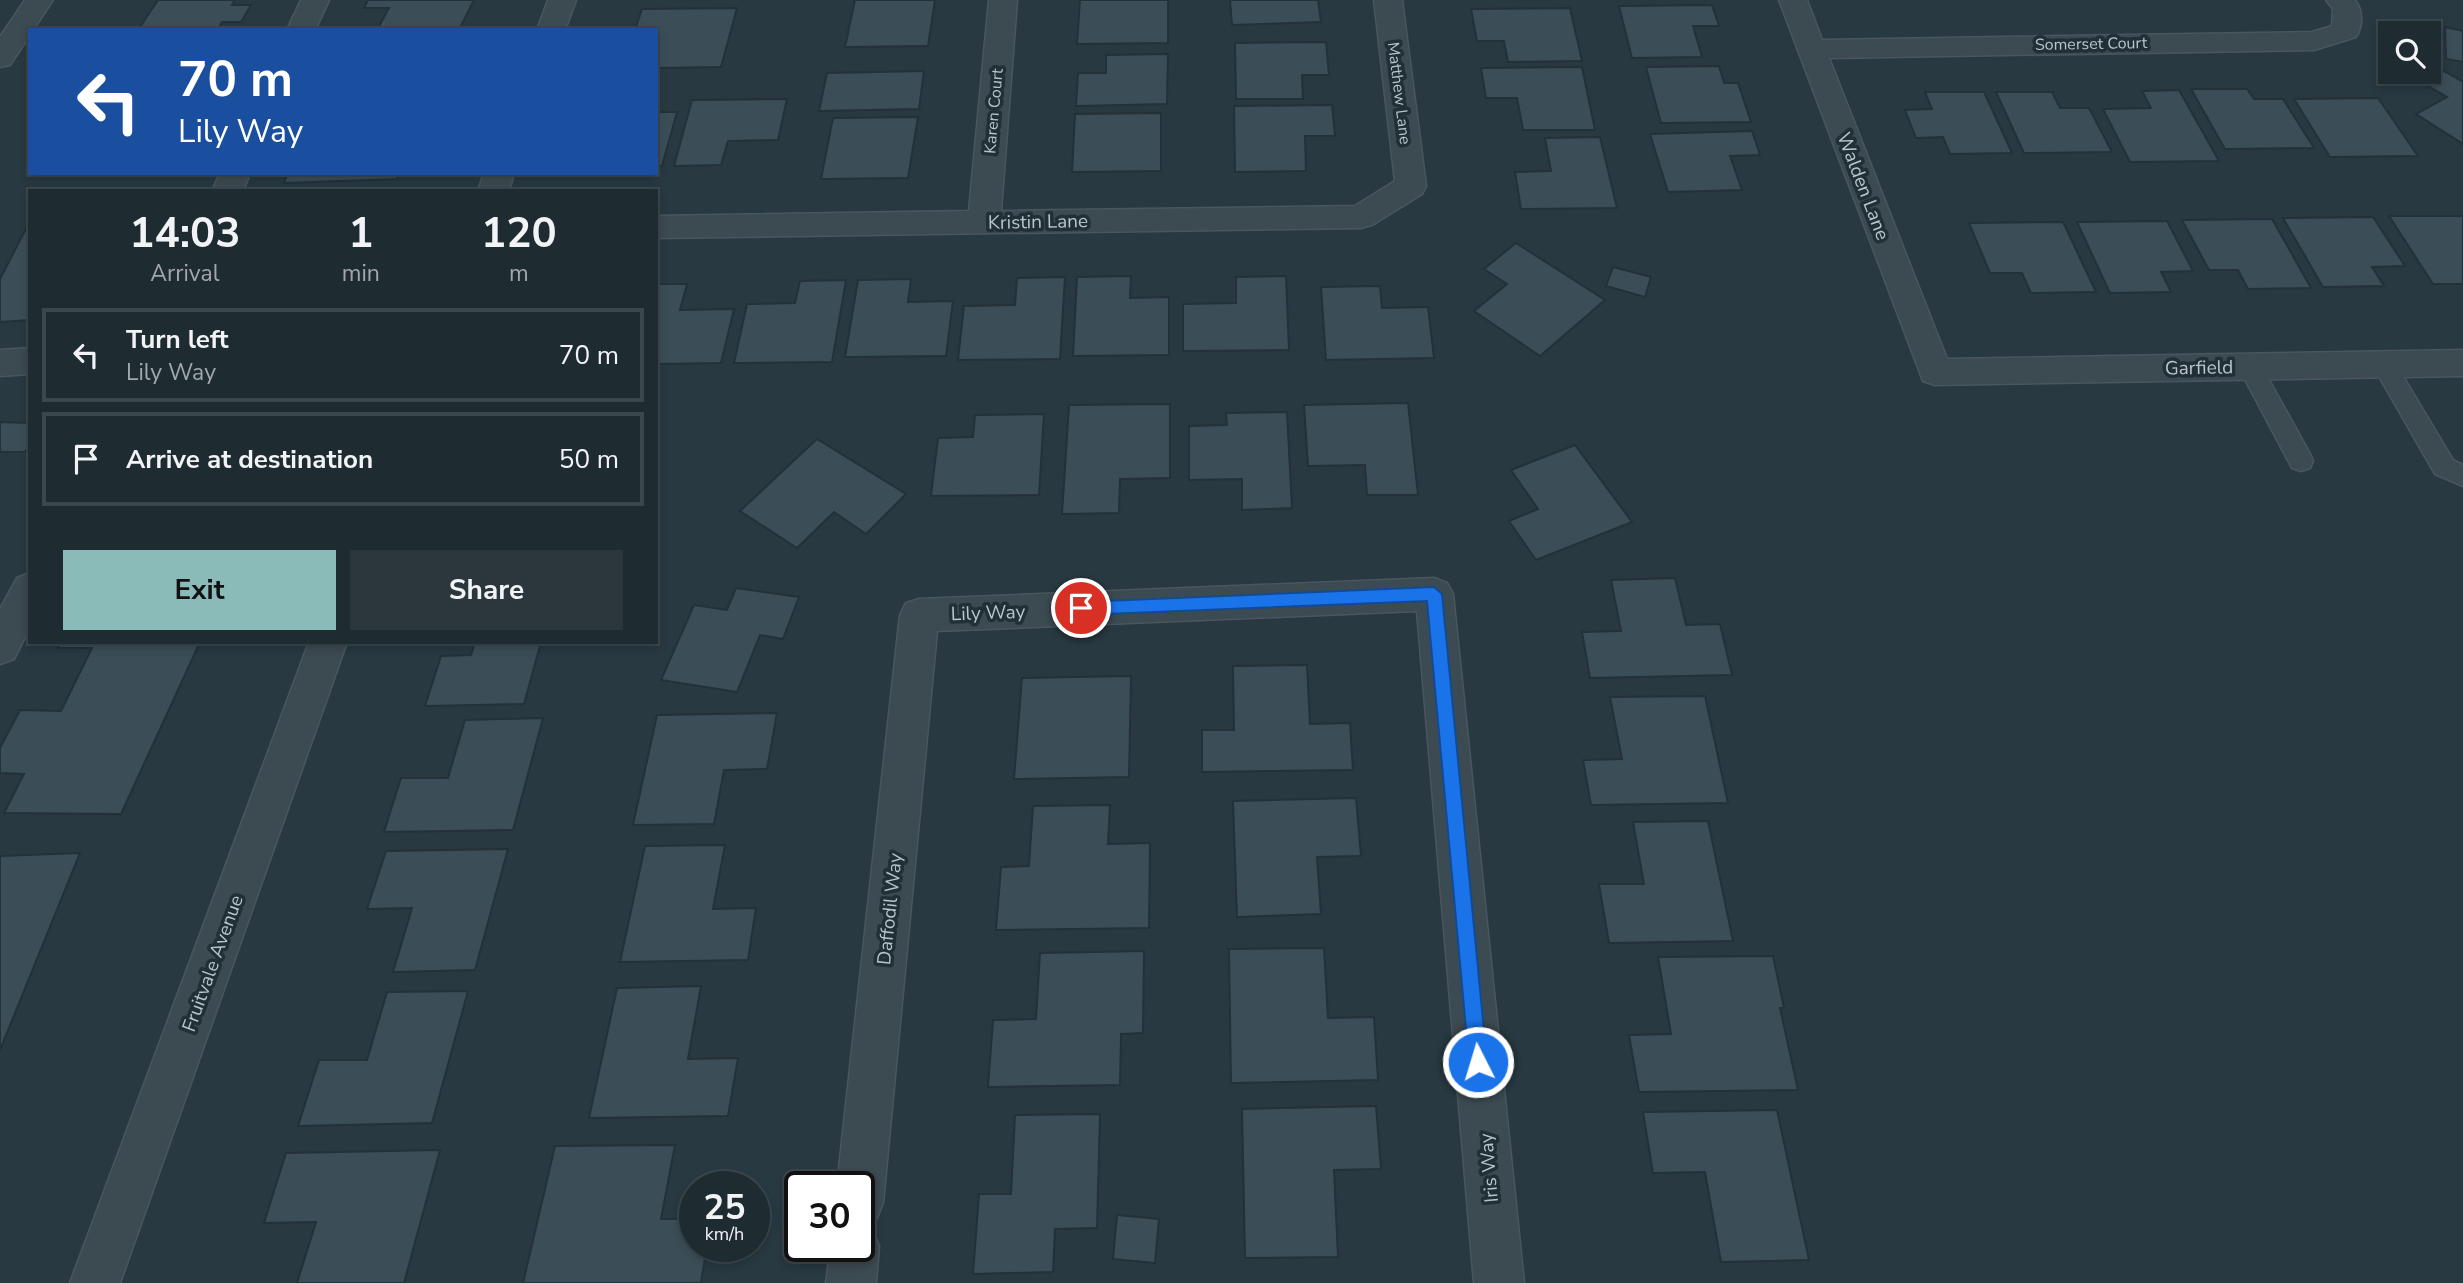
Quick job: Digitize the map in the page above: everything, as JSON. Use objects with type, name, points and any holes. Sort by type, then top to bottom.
[{"type":"street","points":[[0,58],[39,0]]},
{"type":"street","points":[[302,28],[315,0]]},
{"type":"street","points":[[552,28],[562,0]]},
{"type":"street","name":"Karen Court","points":[[984,222],[1003,0]]},
{"type":"street","name":"Matthew Lane","points":[[1388,0],[1411,186]]},
{"type":"street","name":"Walden Lane","points":[[1793,0],[1936,372]]},
{"type":"street","name":"Somerset Court","points":[[1811,49],[2314,41],[2346,31],[2343,4]]},
{"type":"street","name":"Kristin Lane","points":[[658,227],[1361,217],[1411,186]]},
{"type":"street","points":[[0,363],[28,361]]},
{"type":"street","name":"Garfield","points":[[1936,372],[2463,363]]},
{"type":"street","points":[[0,647],[28,593]]},
{"type":"street","name":"Lily Way","points":[[919,615],[1434,594]]},
{"type":"street","name":"Iris Way","points":[[1434,594],[1499,1283]]},
{"type":"street","name":"Daffodil Way","points":[[862,1171],[919,615]]},
{"type":"street","name":"Fruitvale Avenue","points":[[95,1283],[327,644]]},
{"type":"street","points":[[851,1283],[853,1262]]},
{"type":"lane","points":[[2384,364],[2444,467],[2463,476]]},
{"type":"lane","points":[[2250,366],[2301,461]]},
{"type":"building","points":[[158,0],[235,0],[232,5],[251,5],[241,22],[222,22],[219,28],[139,28]]},
{"type":"building","points":[[368,0],[474,0],[460,28],[378,28],[389,8],[364,8]]},
{"type":"building","points":[[855,0],[935,0],[928,46],[845,47]]},
{"type":"building","points":[[1080,0],[1168,0],[1168,43],[1077,44]]},
{"type":"building","points":[[1230,0],[1318,0],[1321,22],[1232,25]]},
{"type":"building","points":[[1712,5],[1719,26],[1693,26],[1702,57],[1632,58],[1619,6]]},
{"type":"building","points":[[737,8],[721,67],[658,68],[658,28],[636,28],[642,9]]},
{"type":"building","points":[[1570,8],[1582,61],[1508,62],[1504,41],[1477,41],[1471,9]]},
{"type":"building","points":[[2445,27],[2463,31],[2463,62],[2446,59]]},
{"type":"building","points":[[1326,42],[1329,75],[1302,75],[1303,99],[1236,99],[1235,43]]},
{"type":"building","points":[[1168,54],[1167,104],[1076,106],[1078,73],[1106,73],[1106,55]]},
{"type":"building","points":[[1719,66],[1724,83],[1738,83],[1751,122],[1661,123],[1646,67]]},
{"type":"building","points":[[1582,67],[1595,130],[1523,130],[1517,98],[1486,98],[1481,68]]},
{"type":"building","points":[[924,71],[919,109],[819,111],[827,73]]},
{"type":"building","points":[[2444,71],[2463,82],[2463,144],[2416,114],[2447,97],[2425,84],[2441,84],[2441,73]]},
{"type":"building","points":[[2191,89],[2247,89],[2254,99],[2283,99],[2314,148],[2225,149]]},
{"type":"building","points":[[2179,90],[2219,161],[2130,162],[2103,109],[2151,108],[2142,91]]},
{"type":"building","points":[[1925,92],[1984,92],[2012,153],[1950,154],[1943,137],[1916,138],[1905,110],[1932,109]]},
{"type":"building","points":[[1996,92],[2052,92],[2060,108],[2089,108],[2112,152],[2024,153]]},
{"type":"building","points":[[2378,98],[2418,156],[2330,157],[2294,99]]},
{"type":"building","points":[[787,99],[778,140],[728,141],[721,165],[674,166],[692,100]]},
{"type":"building","points":[[1332,105],[1335,136],[1305,136],[1306,171],[1235,172],[1234,106]]},
{"type":"building","points":[[658,112],[677,112],[662,166],[658,166]]},
{"type":"building","points":[[1161,113],[1161,171],[1072,172],[1075,114]]},
{"type":"building","points":[[918,117],[908,178],[821,179],[833,118]]},
{"type":"building","points":[[1752,131],[1760,155],[1730,156],[1742,190],[1668,192],[1650,134]]},
{"type":"building","points":[[1600,137],[1617,208],[1521,209],[1515,172],[1551,171],[1545,138]]},
{"type":"building","points":[[287,175],[398,175],[397,179],[284,183]]},
{"type":"building","points":[[2389,216],[2463,216],[2463,284],[2433,284]]},
{"type":"building","points":[[2373,217],[2405,266],[2372,267],[2384,286],[2323,287],[2283,218]]},
{"type":"building","points":[[2272,219],[2311,288],[2248,289],[2238,270],[2209,270],[2182,220]]},
{"type":"building","points":[[2167,221],[2193,271],[2161,272],[2171,292],[2110,293],[2077,222]]},
{"type":"building","points":[[2063,222],[2096,292],[2031,293],[2022,273],[1990,273],[1969,223]]},
{"type":"building","points":[[28,225],[28,320],[0,322],[0,279]]},
{"type":"building","points":[[1516,243],[1605,300],[1540,356],[1474,311],[1507,284],[1484,269]]},
{"type":"building","points":[[1613,267],[1651,277],[1645,297],[1606,286]]},
{"type":"building","points":[[1131,276],[1130,298],[1169,297],[1169,355],[1073,356],[1077,277]]},
{"type":"building","points":[[1286,276],[1289,350],[1183,351],[1183,304],[1236,303],[1236,277]]},
{"type":"building","points":[[1065,277],[1060,359],[958,360],[964,306],[1015,305],[1017,278]]},
{"type":"building","points":[[911,279],[908,302],[953,301],[946,356],[845,357],[858,280]]},
{"type":"building","points":[[846,280],[832,362],[734,363],[747,304],[795,303],[800,281]]},
{"type":"building","points":[[658,284],[687,284],[680,310],[734,309],[721,363],[658,364]]},
{"type":"building","points":[[1380,286],[1382,308],[1428,307],[1434,358],[1326,360],[1321,287]]},
{"type":"building","points":[[1408,403],[1418,495],[1367,495],[1365,465],[1308,466],[1304,405]]},
{"type":"building","points":[[1170,404],[1170,478],[1120,479],[1119,513],[1062,514],[1069,405]]},
{"type":"building","points":[[1287,412],[1292,508],[1242,510],[1242,479],[1189,480],[1189,426],[1227,425],[1226,413]]},
{"type":"building","points":[[1044,414],[1039,495],[931,496],[938,438],[973,437],[975,415]]},
{"type":"building","points":[[0,422],[28,423],[28,447],[25,452],[0,452]]},
{"type":"building","points":[[817,439],[906,494],[866,534],[834,512],[797,548],[740,511]]},
{"type":"building","points":[[1575,445],[1632,522],[1536,560],[1509,521],[1538,509],[1511,470]]},
{"type":"building","points":[[1675,578],[1686,625],[1720,624],[1732,675],[1590,678],[1582,632],[1621,631],[1611,580]]},
{"type":"building","points":[[736,588],[799,597],[783,639],[760,635],[737,692],[661,680],[694,605],[727,610]]},
{"type":"building","points":[[60,644],[199,644],[121,814],[4,813],[24,774],[0,773],[0,748],[20,710],[61,711],[92,648],[58,648]]},
{"type":"building","points":[[474,644],[540,644],[524,704],[425,706],[441,656],[471,655]]},
{"type":"building","points":[[1307,665],[1310,724],[1350,723],[1353,770],[1202,772],[1202,730],[1234,730],[1233,666]]},
{"type":"building","points":[[1131,676],[1129,777],[1014,779],[1022,678]]},
{"type":"building","points":[[1705,696],[1728,803],[1591,805],[1583,760],[1622,759],[1610,697]]},
{"type":"building","points":[[777,713],[767,769],[724,770],[714,824],[633,825],[657,715]]},
{"type":"building","points":[[543,718],[513,830],[384,832],[401,778],[448,778],[465,720]]},
{"type":"building","points":[[1356,798],[1361,856],[1317,857],[1321,914],[1237,917],[1233,801]]},
{"type":"building","points":[[1110,805],[1108,844],[1150,843],[1149,928],[996,930],[1001,867],[1029,866],[1033,806]]},
{"type":"building","points":[[1708,821],[1733,941],[1609,943],[1599,884],[1644,884],[1633,822]]},
{"type":"building","points":[[725,845],[713,909],[756,908],[748,960],[620,962],[645,846]]},
{"type":"building","points":[[508,849],[475,970],[393,972],[412,908],[367,909],[386,851]]},
{"type":"building","points":[[80,853],[0,1050],[0,856]]},
{"type":"building","points":[[1324,948],[1328,1018],[1374,1017],[1378,1080],[1231,1083],[1229,949]]},
{"type":"building","points":[[1144,951],[1143,1033],[1121,1034],[1120,1085],[988,1087],[993,1020],[1036,1019],[1040,953]]},
{"type":"building","points":[[1773,956],[1784,1008],[1780,1008],[1798,1090],[1639,1092],[1629,1035],[1671,1034],[1658,957]]},
{"type":"building","points":[[701,986],[688,1059],[738,1058],[728,1116],[589,1118],[617,988]]},
{"type":"building","points":[[468,991],[432,1123],[298,1126],[319,1060],[367,1060],[387,992]]},
{"type":"building","points":[[1376,1106],[1381,1169],[1334,1170],[1338,1257],[1245,1258],[1242,1109]]},
{"type":"building","points":[[1777,1110],[1809,1260],[1721,1262],[1705,1172],[1653,1173],[1643,1112]]},
{"type":"building","points":[[1100,1114],[1097,1228],[1055,1229],[1053,1272],[973,1274],[979,1194],[1011,1194],[1015,1115]]},
{"type":"building","points":[[675,1145],[661,1219],[679,1219],[679,1262],[704,1262],[701,1283],[523,1283],[555,1146]]},
{"type":"building","points":[[440,1150],[404,1283],[297,1283],[316,1222],[264,1223],[286,1153]]},
{"type":"building","points":[[1117,1215],[1159,1219],[1155,1263],[1113,1259]]},
{"type":"route","points":[[1081,608],[1434,594],[1478,1062]]}]
